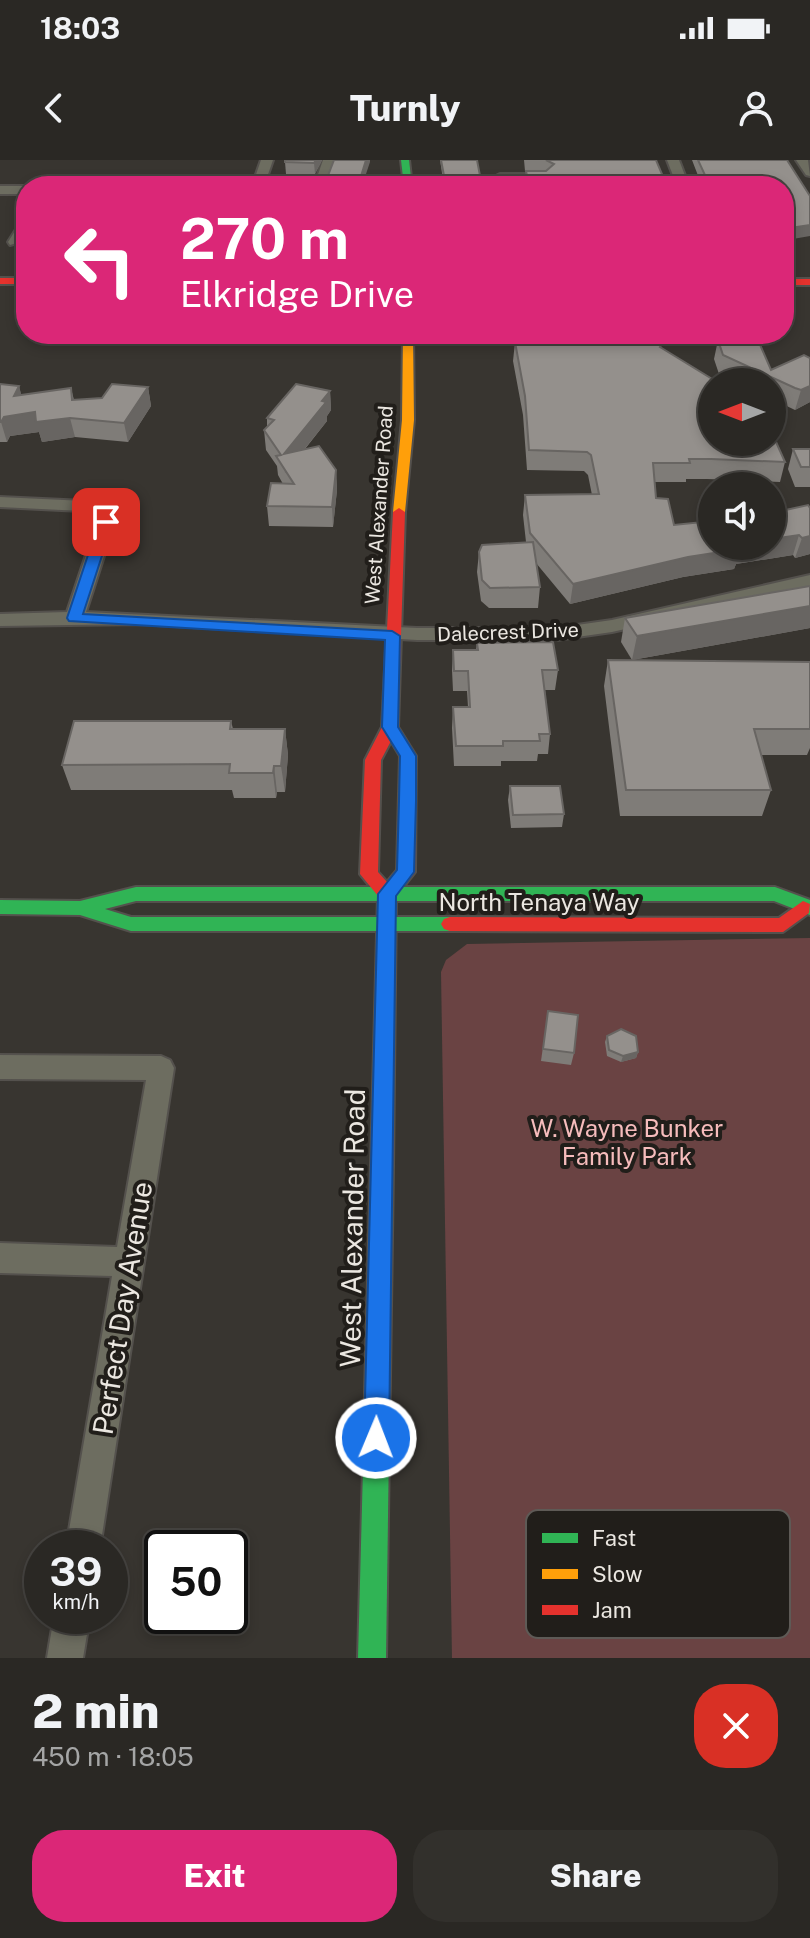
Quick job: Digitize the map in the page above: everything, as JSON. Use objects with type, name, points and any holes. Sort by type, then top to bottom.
[{"type":"main road","name":"West Alexander Road","points":[[387,894],[369,874],[373,760],[390,727],[396,544],[408,420],[408,344]]},
{"type":"main road","name":"West Alexander Road","points":[[372,1658],[387,894],[406,872],[408,756],[390,727]]},
{"type":"main road","name":"North Tenaya Way","points":[[0,907],[80,908],[136,894],[775,894],[807,908]]},
{"type":"main road","name":"North Tenaya Way","points":[[80,908],[131,924],[386,927],[783,925],[807,908]]},
{"type":"street","points":[[802,160],[810,173]]},
{"type":"street","points":[[0,502],[85,506],[101,511],[106,522],[74,618]]},
{"type":"street","name":"Dalecrest Drive","points":[[0,620],[74,618],[392,636],[559,634],[630,622],[754,590],[810,581]]},
{"type":"street","name":"Perfect Day Avenue","points":[[0,1067],[161,1068],[86,1530]]},
{"type":"street","points":[[0,1258],[129,1262]]},
{"type":"street","points":[[65,1658],[69,1634]]},
{"type":"green space","name":"W. Wayne Bunker Family Park","points":[[810,938],[810,1658],[452,1658],[441,972],[446,960],[467,944]]},
{"type":"building","points":[[285,160],[316,160],[314,163]]},
{"type":"building","points":[[334,160],[366,160],[361,176],[328,176]]},
{"type":"building","points":[[441,160],[477,160],[480,176],[444,176]]},
{"type":"building","points":[[546,160],[656,160],[663,176],[527,176],[526,171],[546,171],[554,164]]},
{"type":"building","points":[[698,160],[787,160],[810,196],[810,225],[794,227],[794,176],[705,176]]},
{"type":"building","points":[[515,344],[662,344],[660,347],[698,370],[698,456],[782,456],[785,462],[689,459],[690,463],[653,463],[656,498],[668,499],[674,525],[698,522],[698,555],[573,584],[530,533],[525,495],[599,494],[591,455],[587,452],[529,450],[525,396]]},
{"type":"building","points":[[719,344],[760,344],[770,368],[751,368],[723,355]]},
{"type":"building","points":[[804,355],[810,358],[810,386],[801,390],[786,384],[786,368],[775,368]]},
{"type":"building","points":[[0,384],[19,386],[14,396],[71,388],[72,400],[102,398],[112,384],[148,387],[124,423],[70,418],[36,422],[35,412],[4,417],[0,422]]},
{"type":"building","points":[[296,384],[330,391],[322,401],[326,402],[284,454],[319,446],[336,470],[332,507],[267,506],[271,483],[294,484],[276,456],[281,455],[264,430],[274,420],[267,418]]},
{"type":"building","points":[[793,449],[810,449],[810,467],[801,467]]},
{"type":"building","points":[[808,505],[810,536],[786,537],[786,510]]},
{"type":"building","points":[[533,542],[540,587],[490,588],[482,580],[479,552],[482,545]]},
{"type":"building","points":[[810,586],[810,606],[637,636],[625,618]]},
{"type":"building","points":[[553,642],[558,670],[542,670],[550,734],[539,734],[540,741],[503,741],[503,746],[456,746],[453,707],[470,707],[468,671],[454,671],[453,650],[478,650],[477,643]]},
{"type":"building","points":[[608,660],[810,662],[810,729],[754,729],[771,790],[626,790]]},
{"type":"building","points":[[74,721],[231,721],[230,729],[285,729],[281,766],[274,766],[273,773],[229,773],[230,764],[62,765]]},
{"type":"building","points":[[510,786],[560,786],[564,814],[513,815]]},
{"type":"building","points":[[548,1011],[578,1015],[574,1053],[543,1049]]},
{"type":"building","points":[[621,1029],[636,1036],[638,1052],[623,1056],[609,1050],[607,1036]]},
{"type":"traffic: fast","points":[[405,160],[407,176]]},
{"type":"traffic: fast","points":[[0,907],[80,908],[136,894],[775,894],[810,908]]},
{"type":"traffic: fast","points":[[80,908],[131,924],[450,924]]},
{"type":"traffic: fast","points":[[372,1658],[382,1166]]},
{"type":"traffic: slow","points":[[399,512],[408,420],[408,344]]},
{"type":"traffic: jam","points":[[0,281],[16,281]]},
{"type":"traffic: jam","points":[[794,282],[810,282]]},
{"type":"traffic: jam","points":[[387,894],[369,874],[373,760],[390,727],[399,512]]},
{"type":"traffic: jam","points":[[382,1166],[387,894],[406,872],[408,756],[390,727]]},
{"type":"traffic: jam","points":[[450,924],[783,925],[803,908]]},
{"type":"route","points":[[106,522],[74,618],[152,620],[392,636],[390,727],[408,756],[406,872],[387,894],[376,1438]]}]
